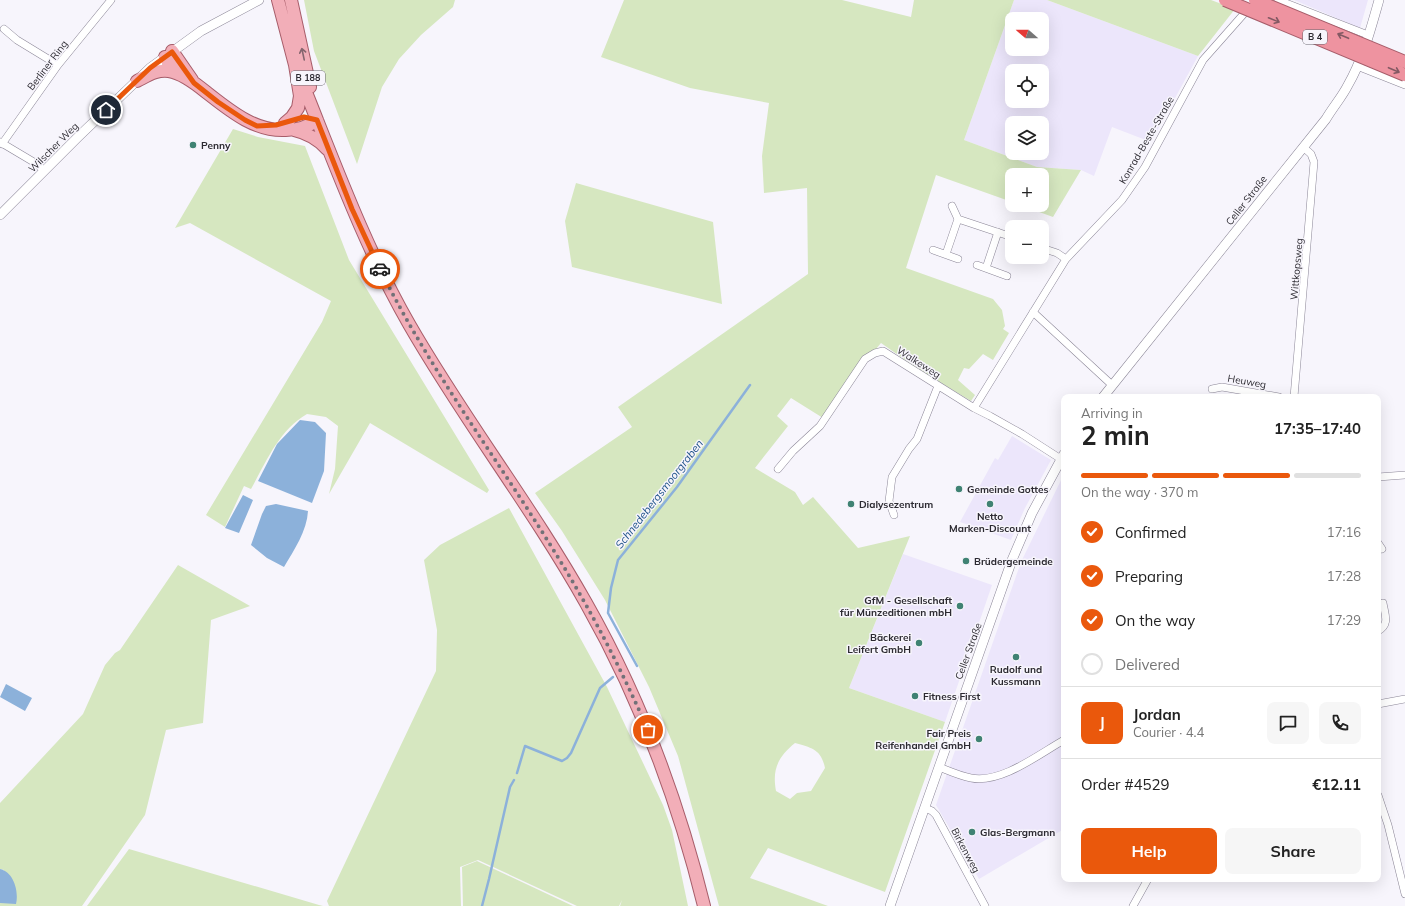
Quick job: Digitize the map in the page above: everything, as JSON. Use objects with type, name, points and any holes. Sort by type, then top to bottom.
[{"type":"highway","name":"B 4","points":[[1225,0],[1405,75]]},
{"type":"highway","name":"B 4","points":[[1255,0],[1405,62]]},
{"type":"main road","name":"B 188","points":[[291,0],[317,120]]},
{"type":"main road","name":"B 188","points":[[278,1],[295,65],[328,150],[352,209],[408,321],[457,402],[559,558],[609,646],[632,692],[671,790],[704,906]]},
{"type":"main road","points":[[168,54],[172,68],[180,75]]},
{"type":"main road","points":[[168,54],[194,83]]},
{"type":"main road","points":[[289,126],[292,117],[298,108],[300,96],[295,65]]},
{"type":"main road","points":[[137,81],[151,73],[160,71],[168,71],[180,75],[194,83],[218,102],[245,120],[257,126],[274,130],[289,126],[307,126],[317,120]]},
{"type":"main road","points":[[289,126],[316,139],[328,150]]},
{"type":"street","name":"Berliner Ring","points":[[1,143],[58,65],[111,0]]},
{"type":"street","name":"Wilscher Weg","points":[[0,215],[137,81],[168,54],[201,31],[259,0]]},
{"type":"street","name":"Konrad-Beste-Straße","points":[[974,408],[1066,259],[1122,200],[1148,160],[1203,60],[1255,0]]},
{"type":"street","points":[[1278,0],[1368,35]]},
{"type":"street","name":"Celler Straße","points":[[1105,394],[1303,147],[1338,101],[1357,66],[1379,0]]},
{"type":"street","points":[[4,29],[17,40],[58,65]]},
{"type":"street","points":[[1357,66],[1405,85]]},
{"type":"street","points":[[1,143],[38,164],[44,171]]},
{"type":"street","name":"Wittkopsweg","points":[[1294,394],[1314,162],[1311,154],[1303,147]]},
{"type":"street","points":[[946,254],[958,219],[952,206]]},
{"type":"street","points":[[958,219],[1005,234]]},
{"type":"street","points":[[986,268],[998,232]]},
{"type":"street","points":[[933,250],[958,258]]},
{"type":"street","points":[[1049,250],[1057,253],[1066,259]]},
{"type":"street","points":[[977,265],[1007,276]]},
{"type":"street","points":[[1033,312],[1112,385]]},
{"type":"street","name":"Walkeweg","points":[[778,469],[793,451],[820,426],[865,359],[875,352],[883,351],[974,408],[1061,457]]},
{"type":"street","points":[[894,515],[889,501],[892,478],[909,449],[917,439],[938,386]]},
{"type":"street","name":"Heuweg","points":[[1212,389],[1222,386],[1263,394]]},
{"type":"street","name":"Celler Straße","points":[[890,906],[931,811],[939,767],[1012,560],[1032,513],[1061,462]]},
{"type":"street","points":[[1381,477],[1405,475]]},
{"type":"street","points":[[1381,629],[1384,627],[1386,621],[1383,603]]},
{"type":"street","points":[[1381,703],[1405,699]]},
{"type":"street","points":[[939,767],[972,778],[986,778],[1000,775],[1019,766],[1061,742]]},
{"type":"street","points":[[1381,804],[1388,825],[1405,894]]},
{"type":"street","name":"Birkenweg","points":[[931,811],[985,906]]},
{"type":"street","points":[[1133,906],[1146,882]]},
{"type":"shaded area","points":[[1014,0],[1047,0],[1198,56],[1151,142],[1112,127],[1094,176],[1081,170],[1037,167],[1018,160],[1049,160],[1049,116],[1005,116],[1005,155],[964,140],[1005,25],[1005,56],[1049,56],[1049,12],[1010,12]]},
{"type":"shaded area","points":[[1294,0],[1368,0],[1360,28]]},
{"type":"shaded area","points":[[1012,436],[1051,460],[1025,508],[1011,540],[960,522],[995,458],[998,460]]},
{"type":"shaded area","points":[[1061,480],[1061,831],[979,879],[936,805],[1021,562]]},
{"type":"shaded area","points":[[903,554],[992,585],[945,722],[849,688]]},
{"type":"green space","points":[[304,0],[455,0],[453,7],[421,35],[399,59],[382,87],[357,164],[314,51]]},
{"type":"green space","points":[[624,0],[842,0],[911,17],[914,0],[1014,0],[1010,12],[1005,12],[1005,25],[964,140],[1005,155],[1005,160],[1018,160],[1037,167],[1081,170],[1053,217],[1039,212],[1049,212],[1049,168],[1005,168],[1005,200],[936,175],[906,268],[993,299],[1002,310],[1005,326],[1003,329],[1009,333],[993,360],[983,354],[969,369],[964,368],[958,380],[975,395],[971,401],[921,371],[881,343],[823,418],[791,398],[777,416],[788,426],[755,468],[795,492],[803,505],[813,497],[858,548],[910,536],[849,688],[945,722],[885,892],[768,848],[750,878],[828,906],[719,906],[678,756],[649,687],[605,600],[562,531],[535,493],[632,427],[618,407],[808,274],[807,188],[764,193],[762,156],[769,103],[690,88],[601,57]],"holes":[[[795,743],[811,748],[821,757],[825,768],[811,791],[797,793],[790,799],[776,791],[776,770],[784,753]]]},
{"type":"green space","points":[[1047,0],[1211,0],[1235,9],[1198,56]]},
{"type":"green space","points":[[233,129],[258,137],[305,146],[349,260],[489,490],[487,493],[370,423],[329,494],[335,469],[338,426],[326,417],[307,414],[289,429],[274,447],[251,489],[244,486],[225,527],[206,515],[322,322],[331,301],[190,223],[175,228]]},
{"type":"green space","points":[[576,183],[713,222],[722,304],[572,267],[565,221]]},
{"type":"green space","points":[[509,508],[607,687],[663,805],[672,830],[688,906],[620,906],[622,900],[619,906],[577,906],[478,860],[460,867],[461,906],[329,906],[327,901],[436,671],[437,630],[424,560],[440,545]]},
{"type":"green space","points":[[178,565],[250,606],[211,620],[203,723],[166,730],[145,815],[82,906],[0,906],[0,903],[4,903],[4,870],[0,869],[0,803],[83,714],[105,665],[115,653],[120,650]]},
{"type":"green space","points":[[129,849],[319,905],[323,906],[87,906]]},
{"type":"green space","points":[[477,861],[573,906],[463,906],[462,867]]},
{"type":"water","points":[[300,420],[315,422],[326,433],[324,471],[312,503],[258,481],[277,444]]},
{"type":"water","points":[[243,495],[253,500],[239,533],[225,528]]},
{"type":"water","points":[[276,504],[308,511],[303,533],[284,567],[267,558],[251,545],[266,506]]},
{"type":"water","points":[[6,684],[32,698],[25,711],[0,697]]},
{"type":"water","points":[[0,869],[9,874],[12,878],[17,894],[16,904],[0,903]]},
{"type":"waterway","name":"Schnedebergsmoorgraben","points":[[637,666],[608,613],[611,588],[618,560],[677,487],[750,385]]},
{"type":"waterway","name":"Schnedebergsmoorgraben","points":[[517,773],[525,746],[562,761],[567,758],[571,753],[600,688],[613,677]]},
{"type":"waterway","name":"Schnedebergsmoorgraben","points":[[482,906],[510,787],[514,780]]},
{"type":"way so far","points":[[380,269],[436,369],[546,537],[586,604],[632,692],[648,730]]},
{"type":"place","name":"Penny","points":[[193,145]]},
{"type":"place","name":"Gemeinde Gottes","points":[[959,489]]},
{"type":"place","name":"Dialysezentrum","points":[[851,504]]},
{"type":"place","name":"Netto Marken-Discount","points":[[990,504]]},
{"type":"place","name":"Brüdergemeinde","points":[[966,561]]},
{"type":"place","name":"GfM - Gesellschaft für Münzeditionen mbH","points":[[960,606]]},
{"type":"place","name":"Bäckerei Leifert GmbH","points":[[919,643]]},
{"type":"place","name":"Rudolf und Kussmann","points":[[1016,657]]},
{"type":"place","name":"Fitness First","points":[[915,696]]},
{"type":"place","name":"Fair Preis Reifenhandel GmbH","points":[[979,739]]},
{"type":"place","name":"Glas-Bergmann","points":[[972,832]]},
{"type":"route","points":[[106,110],[150,68],[172,52],[194,83],[218,102],[257,126],[276,125],[304,117],[317,120],[352,209],[380,269]]}]
